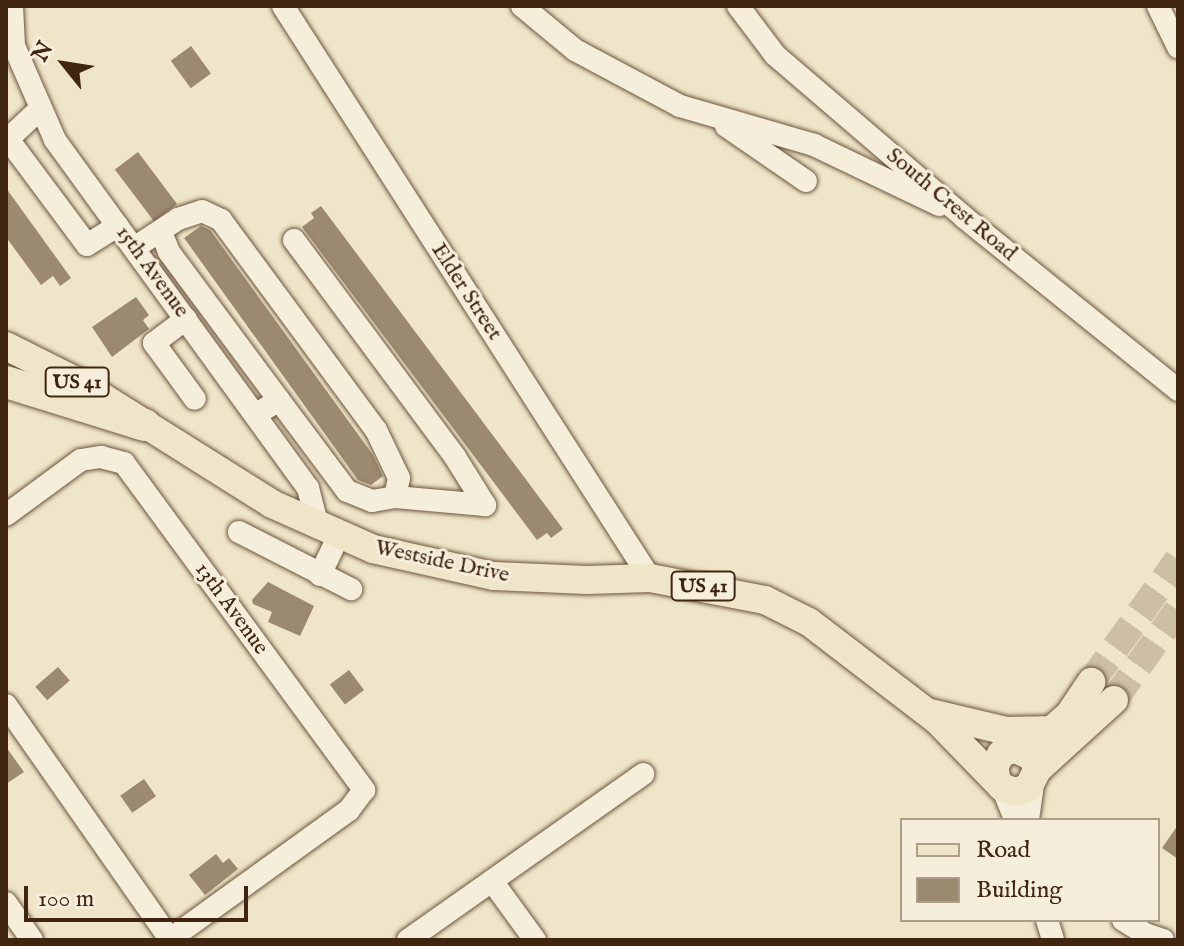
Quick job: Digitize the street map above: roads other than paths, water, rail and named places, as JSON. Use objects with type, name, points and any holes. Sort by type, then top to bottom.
[{"type":"highway","points":[[6,382],[145,425]]},
{"type":"main road","name":"Westside Drive","points":[[6,346],[80,383],[272,504],[329,531],[410,559],[494,576],[587,580],[650,578],[765,600],[809,622],[932,716],[999,784]]},
{"type":"main road","points":[[1024,763],[1055,730],[1091,682]]},
{"type":"main road","points":[[999,784],[996,760],[1024,763],[1114,700]]},
{"type":"main road","name":"Westside Drive","points":[[932,716],[1024,763]]},
{"type":"main road","points":[[932,716],[997,730],[1055,730]]},
{"type":"street","name":"15th Avenue","points":[[12,6],[14,46],[55,140],[308,488],[329,531]]},
{"type":"street","name":"Elder Street","points":[[283,6],[650,578]]},
{"type":"street","points":[[522,6],[575,50],[621,78],[680,106],[814,145],[965,218]]},
{"type":"street","name":"South Crest Road","points":[[738,6],[775,55],[965,218],[1178,390]]},
{"type":"street","points":[[1158,6],[1178,47]]},
{"type":"street","points":[[40,109],[8,139],[87,245],[118,226]]},
{"type":"street","points":[[711,116],[806,181]]},
{"type":"street","points":[[134,248],[178,219],[202,211],[221,220],[376,430],[399,478],[395,497]]},
{"type":"street","points":[[161,232],[169,252],[347,491],[372,501],[395,497],[485,505],[455,457],[294,240]]},
{"type":"street","points":[[186,319],[154,343],[195,399]]},
{"type":"street","points":[[217,362],[238,346]]},
{"type":"street","points":[[255,415],[279,400]]},
{"type":"street","name":"13th Avenue","points":[[6,515],[81,460],[101,457],[124,463],[364,790],[349,810],[169,940]]},
{"type":"street","points":[[320,575],[329,531]]},
{"type":"street","points":[[239,532],[351,589]]},
{"type":"street","points":[[6,705],[169,940]]},
{"type":"street","points":[[1024,763],[1028,818]]},
{"type":"street","points":[[408,940],[643,774]]},
{"type":"street","points":[[999,784],[1014,818]]},
{"type":"street","points":[[492,881],[535,940]]},
{"type":"street","points":[[6,903],[32,940]]},
{"type":"street","points":[[1126,922],[1145,934],[1163,940]]},
{"type":"tunnel","points":[[1091,682],[1178,560]]},
{"type":"tunnel","points":[[1114,700],[1178,610]]}]
